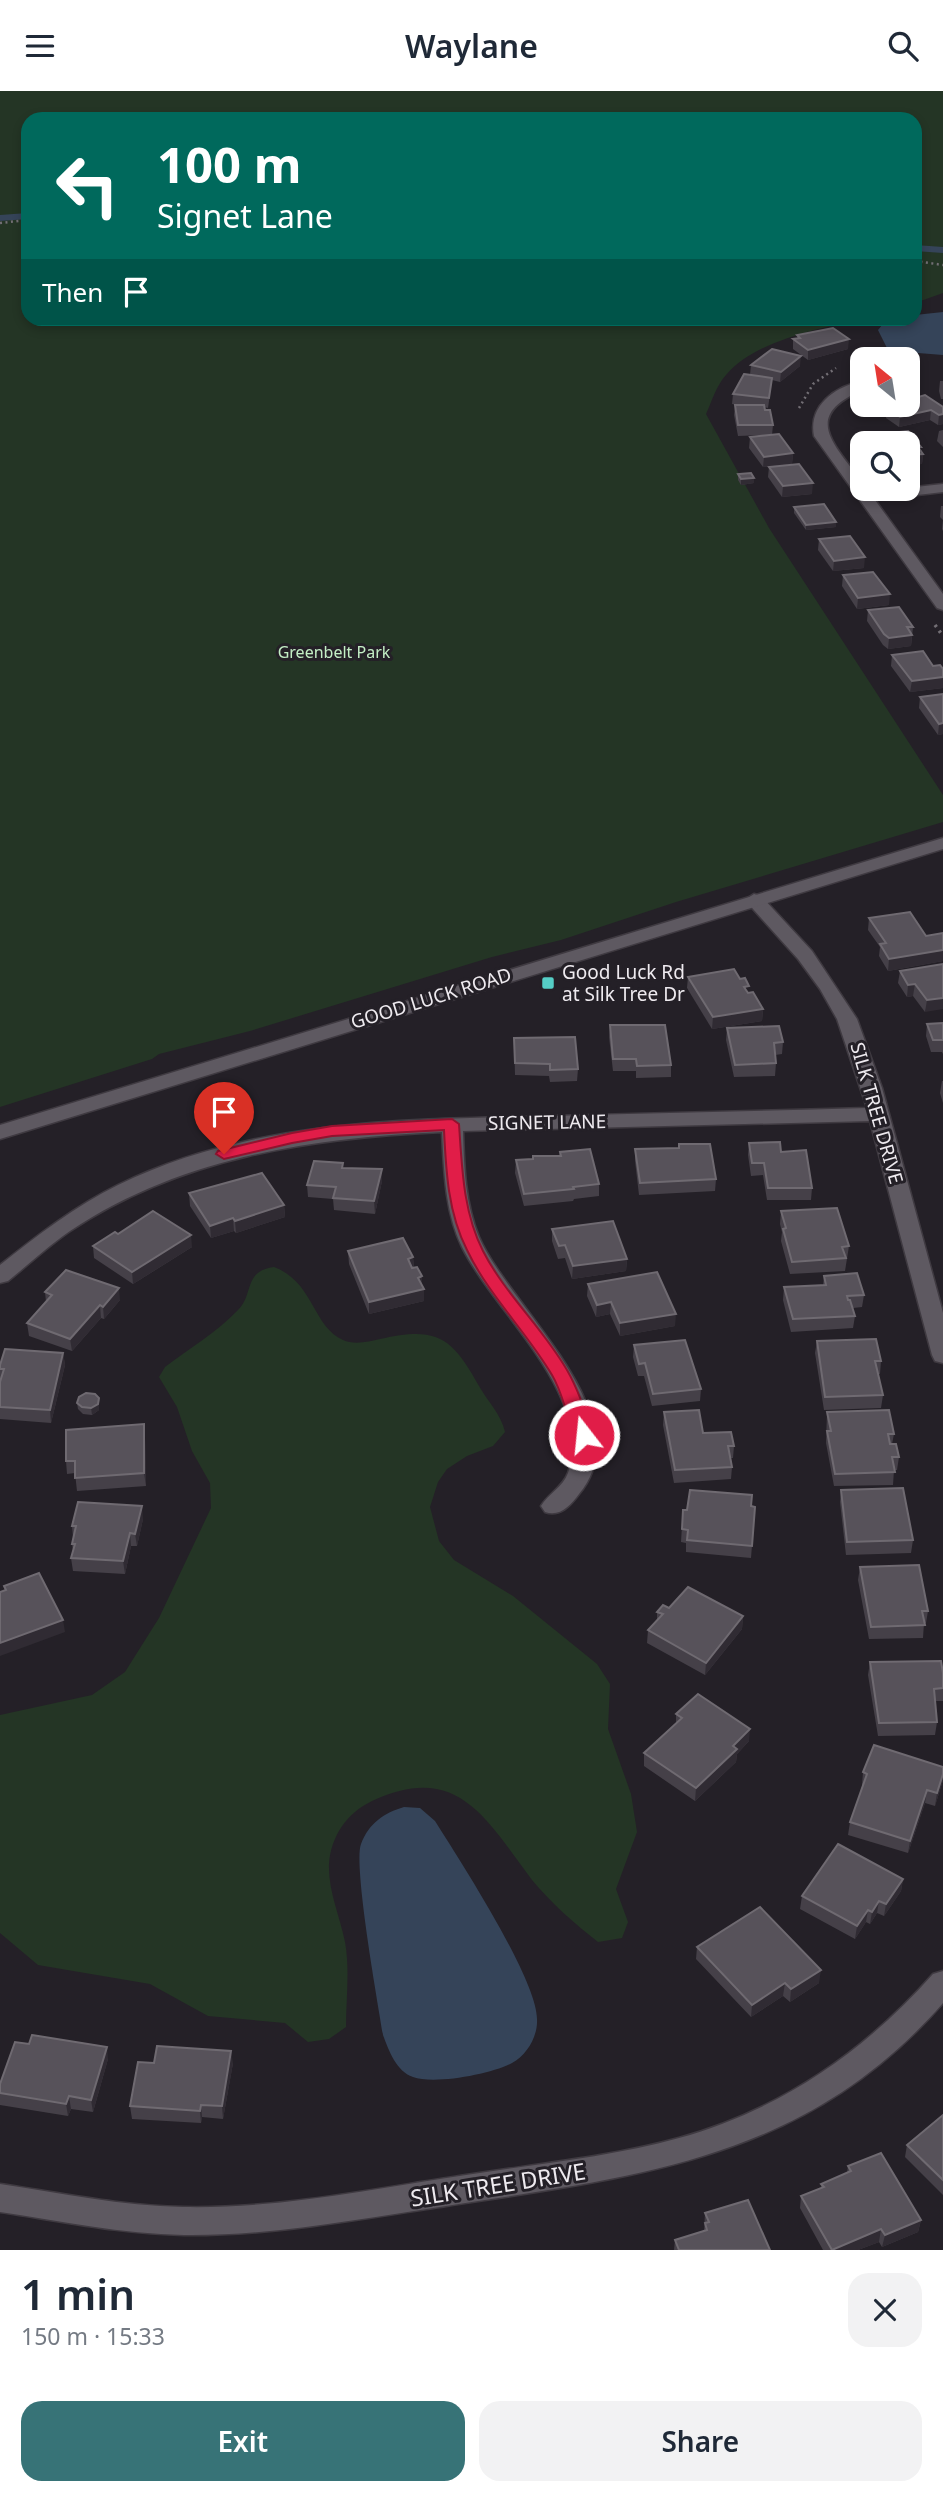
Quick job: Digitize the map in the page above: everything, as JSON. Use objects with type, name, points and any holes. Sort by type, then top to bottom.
[{"type":"street","points":[[850,391],[827,405],[820,413],[818,427],[821,436],[850,476]]},
{"type":"street","points":[[920,491],[943,488]]},
{"type":"street","points":[[868,501],[943,605]]},
{"type":"street","name":"GOOD LUCK ROAD","points":[[0,1132],[943,843]]},
{"type":"street","name":"SILK TREE DRIVE","points":[[754,900],[805,955],[847,1019],[861,1053],[879,1114],[943,1355]]},
{"type":"street","name":"SIGNET LANE","points":[[0,1276],[79,1213],[136,1184],[200,1161],[332,1131],[452,1124],[879,1114]]},
{"type":"street","points":[[452,1124],[456,1191],[473,1248],[558,1370],[580,1417],[584,1454],[580,1473],[572,1487],[553,1506]]},
{"type":"street","name":"SILK TREE DRIVE","points":[[0,2198],[126,2217],[183,2221],[248,2220],[590,2169],[678,2151],[756,2124],[803,2101],[886,2042],[923,2008],[943,1983]]},
{"type":"path","points":[[0,223],[21,221]]},
{"type":"path","points":[[922,262],[943,265]]},
{"type":"green space","name":"Greenbelt Park","points":[[0,91],[943,91],[943,293],[922,300],[922,112],[21,112],[21,326],[830,326],[771,345],[739,363],[723,379],[706,414],[769,528],[943,795],[943,822],[676,902],[561,940],[492,957],[250,1031],[159,1054],[152,1059],[0,1107]]},
{"type":"green space","points":[[274,1267],[297,1283],[325,1325],[343,1340],[361,1343],[400,1335],[429,1335],[451,1346],[469,1369],[505,1432],[493,1446],[467,1456],[447,1469],[438,1482],[430,1507],[439,1541],[454,1560],[513,1596],[597,1664],[610,1684],[608,1729],[631,1794],[637,1832],[616,1889],[628,1922],[622,1938],[598,1942],[547,1897],[484,1818],[467,1803],[448,1792],[427,1788],[402,1790],[363,1806],[348,1819],[337,1835],[329,1864],[332,1894],[346,1952],[346,2027],[329,2039],[308,2042],[285,2023],[208,2016],[150,1984],[38,1965],[0,1933],[0,1715],[92,1695],[125,1672],[159,1618],[211,1508],[210,1483],[192,1451],[177,1407],[159,1377],[165,1367],[212,1333],[238,1310],[258,1273]]},
{"type":"water","points":[[943,312],[943,355],[920,353],[920,347],[886,347],[878,330],[881,326],[922,326],[922,314]]},
{"type":"water","points":[[404,1807],[420,1808],[435,1821],[495,1919],[534,2001],[537,2025],[533,2038],[522,2055],[503,2067],[463,2077],[422,2079],[402,2070],[385,2041],[367,1935],[359,1857],[364,1837],[373,1825],[390,1812]]},
{"type":"building","points":[[833,328],[849,339],[808,350],[793,339],[800,338],[797,335]]},
{"type":"building","points":[[772,349],[801,356],[781,372],[751,365]]},
{"type":"building","points":[[744,374],[772,378],[769,398],[733,394]]},
{"type":"building","points":[[925,395],[943,407],[943,414],[939,415],[931,410],[920,412],[920,396]]},
{"type":"building","points":[[735,405],[764,405],[765,410],[770,410],[773,425],[738,425]]},
{"type":"building","points":[[779,434],[793,453],[764,457],[750,437]]},
{"type":"building","points":[[799,464],[813,483],[783,486],[769,467]]},
{"type":"building","points":[[751,473],[754,478],[741,479],[738,474]]},
{"type":"building","points":[[824,504],[836,522],[806,525],[794,507]]},
{"type":"building","points":[[850,536],[865,557],[834,561],[819,539]]},
{"type":"building","points":[[873,572],[890,594],[858,598],[843,575]]},
{"type":"building","points":[[899,607],[913,627],[907,627],[912,635],[889,638],[868,610]]},
{"type":"building","points":[[923,651],[933,666],[940,665],[943,677],[912,681],[892,655]]},
{"type":"building","points":[[943,694],[943,723],[939,724],[920,697]]},
{"type":"building","points":[[910,912],[926,936],[943,933],[943,950],[889,959],[880,944],[886,943],[869,918]]},
{"type":"building","points":[[943,964],[943,998],[927,1000],[915,984],[908,985],[900,971]]},
{"type":"building","points":[[734,969],[740,979],[745,978],[749,986],[744,987],[748,993],[753,992],[763,1009],[713,1017],[688,977]]},
{"type":"building","points":[[943,1023],[943,1040],[933,1040],[927,1024]]},
{"type":"building","points":[[610,1025],[665,1025],[671,1065],[637,1066],[636,1059],[613,1059]]},
{"type":"building","points":[[779,1026],[783,1042],[774,1043],[776,1063],[735,1065],[727,1028]]},
{"type":"building","points":[[575,1037],[578,1069],[550,1070],[550,1064],[515,1063],[514,1038]]},
{"type":"building","points":[[780,1142],[781,1152],[806,1150],[812,1188],[768,1188],[764,1163],[752,1163],[749,1143]]},
{"type":"building","points":[[679,1144],[710,1144],[716,1179],[640,1183],[635,1149],[679,1148]]},
{"type":"building","points":[[590,1149],[599,1184],[524,1194],[516,1160],[533,1159],[533,1156],[561,1156],[560,1152]]},
{"type":"building","points":[[314,1161],[343,1163],[342,1168],[382,1169],[374,1201],[333,1198],[336,1187],[307,1185]]},
{"type":"building","points":[[262,1173],[284,1205],[235,1221],[233,1218],[210,1226],[189,1193]]},
{"type":"building","points":[[837,1208],[849,1246],[842,1247],[846,1258],[792,1262],[781,1211]]},
{"type":"building","points":[[153,1211],[191,1235],[132,1272],[93,1246],[115,1232],[118,1234]]},
{"type":"building","points":[[613,1221],[627,1259],[573,1266],[565,1245],[559,1246],[552,1229]]},
{"type":"building","points":[[403,1238],[413,1257],[408,1259],[412,1268],[417,1267],[422,1276],[418,1278],[424,1289],[369,1302],[348,1251]]},
{"type":"building","points":[[66,1270],[119,1288],[70,1339],[27,1323],[52,1295],[45,1292]]},
{"type":"building","points":[[657,1272],[676,1314],[620,1323],[611,1302],[597,1305],[588,1284]]},
{"type":"building","points":[[857,1273],[864,1295],[847,1296],[855,1316],[793,1319],[784,1287],[826,1285],[824,1276]]},
{"type":"building","points":[[876,1339],[881,1361],[875,1361],[883,1395],[825,1397],[817,1341]]},
{"type":"building","points":[[685,1340],[701,1389],[653,1394],[645,1363],[639,1364],[634,1345]]},
{"type":"building","points":[[5,1349],[63,1353],[50,1410],[0,1407],[0,1382],[4,1369],[0,1369],[0,1365]]},
{"type":"building","points":[[86,1393],[95,1394],[99,1398],[98,1404],[91,1408],[77,1403],[79,1397]]},
{"type":"building","points":[[699,1410],[703,1433],[731,1432],[734,1446],[728,1446],[732,1467],[675,1470],[664,1412]]},
{"type":"building","points":[[889,1410],[894,1434],[888,1434],[890,1444],[896,1444],[899,1457],[892,1457],[895,1472],[835,1474],[827,1431],[831,1431],[827,1412]]},
{"type":"building","points":[[144,1424],[144,1473],[75,1478],[75,1461],[66,1461],[66,1430]]},
{"type":"building","points":[[903,1488],[913,1540],[847,1542],[841,1490]]},
{"type":"building","points":[[690,1490],[752,1495],[751,1506],[755,1507],[752,1546],[687,1540],[688,1530],[682,1529],[683,1510],[687,1510]]},
{"type":"building","points":[[78,1502],[142,1506],[135,1534],[130,1533],[123,1561],[71,1558],[76,1526],[72,1526]]},
{"type":"building","points":[[919,1565],[928,1611],[922,1611],[925,1625],[871,1627],[860,1567]]},
{"type":"building","points":[[39,1573],[63,1620],[0,1643],[0,1592],[6,1590],[4,1586]]},
{"type":"building","points":[[688,1587],[743,1616],[706,1663],[648,1630],[663,1614],[657,1612],[663,1605],[669,1608]]},
{"type":"building","points":[[941,1661],[943,1688],[934,1689],[937,1722],[879,1723],[870,1662]]},
{"type":"building","points":[[698,1694],[750,1729],[733,1746],[737,1749],[696,1788],[644,1753],[682,1718],[676,1714]]},
{"type":"building","points":[[874,1745],[943,1767],[937,1793],[927,1790],[910,1841],[850,1822],[867,1774],[863,1772]]},
{"type":"building","points":[[838,1844],[903,1879],[886,1904],[879,1901],[872,1912],[868,1910],[857,1926],[802,1896]]},
{"type":"building","points":[[760,1907],[821,1970],[791,1989],[785,1983],[752,2005],[697,1947]]},
{"type":"building","points":[[32,2035],[107,2047],[91,2100],[69,2096],[66,2104],[0,2093],[0,2084],[15,2042],[29,2044]]},
{"type":"building","points":[[157,2046],[231,2051],[222,2106],[201,2105],[200,2111],[130,2106],[138,2062],[154,2063]]},
{"type":"building","points":[[943,2115],[943,2180],[907,2145]]},
{"type":"building","points":[[881,2153],[921,2220],[885,2235],[881,2229],[832,2250],[801,2196],[824,2187],[821,2184],[851,2171],[848,2166]]},
{"type":"building","points":[[748,2200],[770,2250],[679,2250],[675,2240],[707,2230],[705,2223],[709,2222],[705,2213]]},
{"type":"waterway","points":[[0,218],[21,216]]},
{"type":"waterway","points":[[922,248],[943,250]]},
{"type":"place","name":"Good Luck Rd at Silk Tree Dr","points":[[548,983]]},
{"type":"route","points":[[224,1154],[332,1131],[452,1124],[456,1191],[462,1219],[473,1248],[558,1370],[580,1417],[584,1435]]}]
